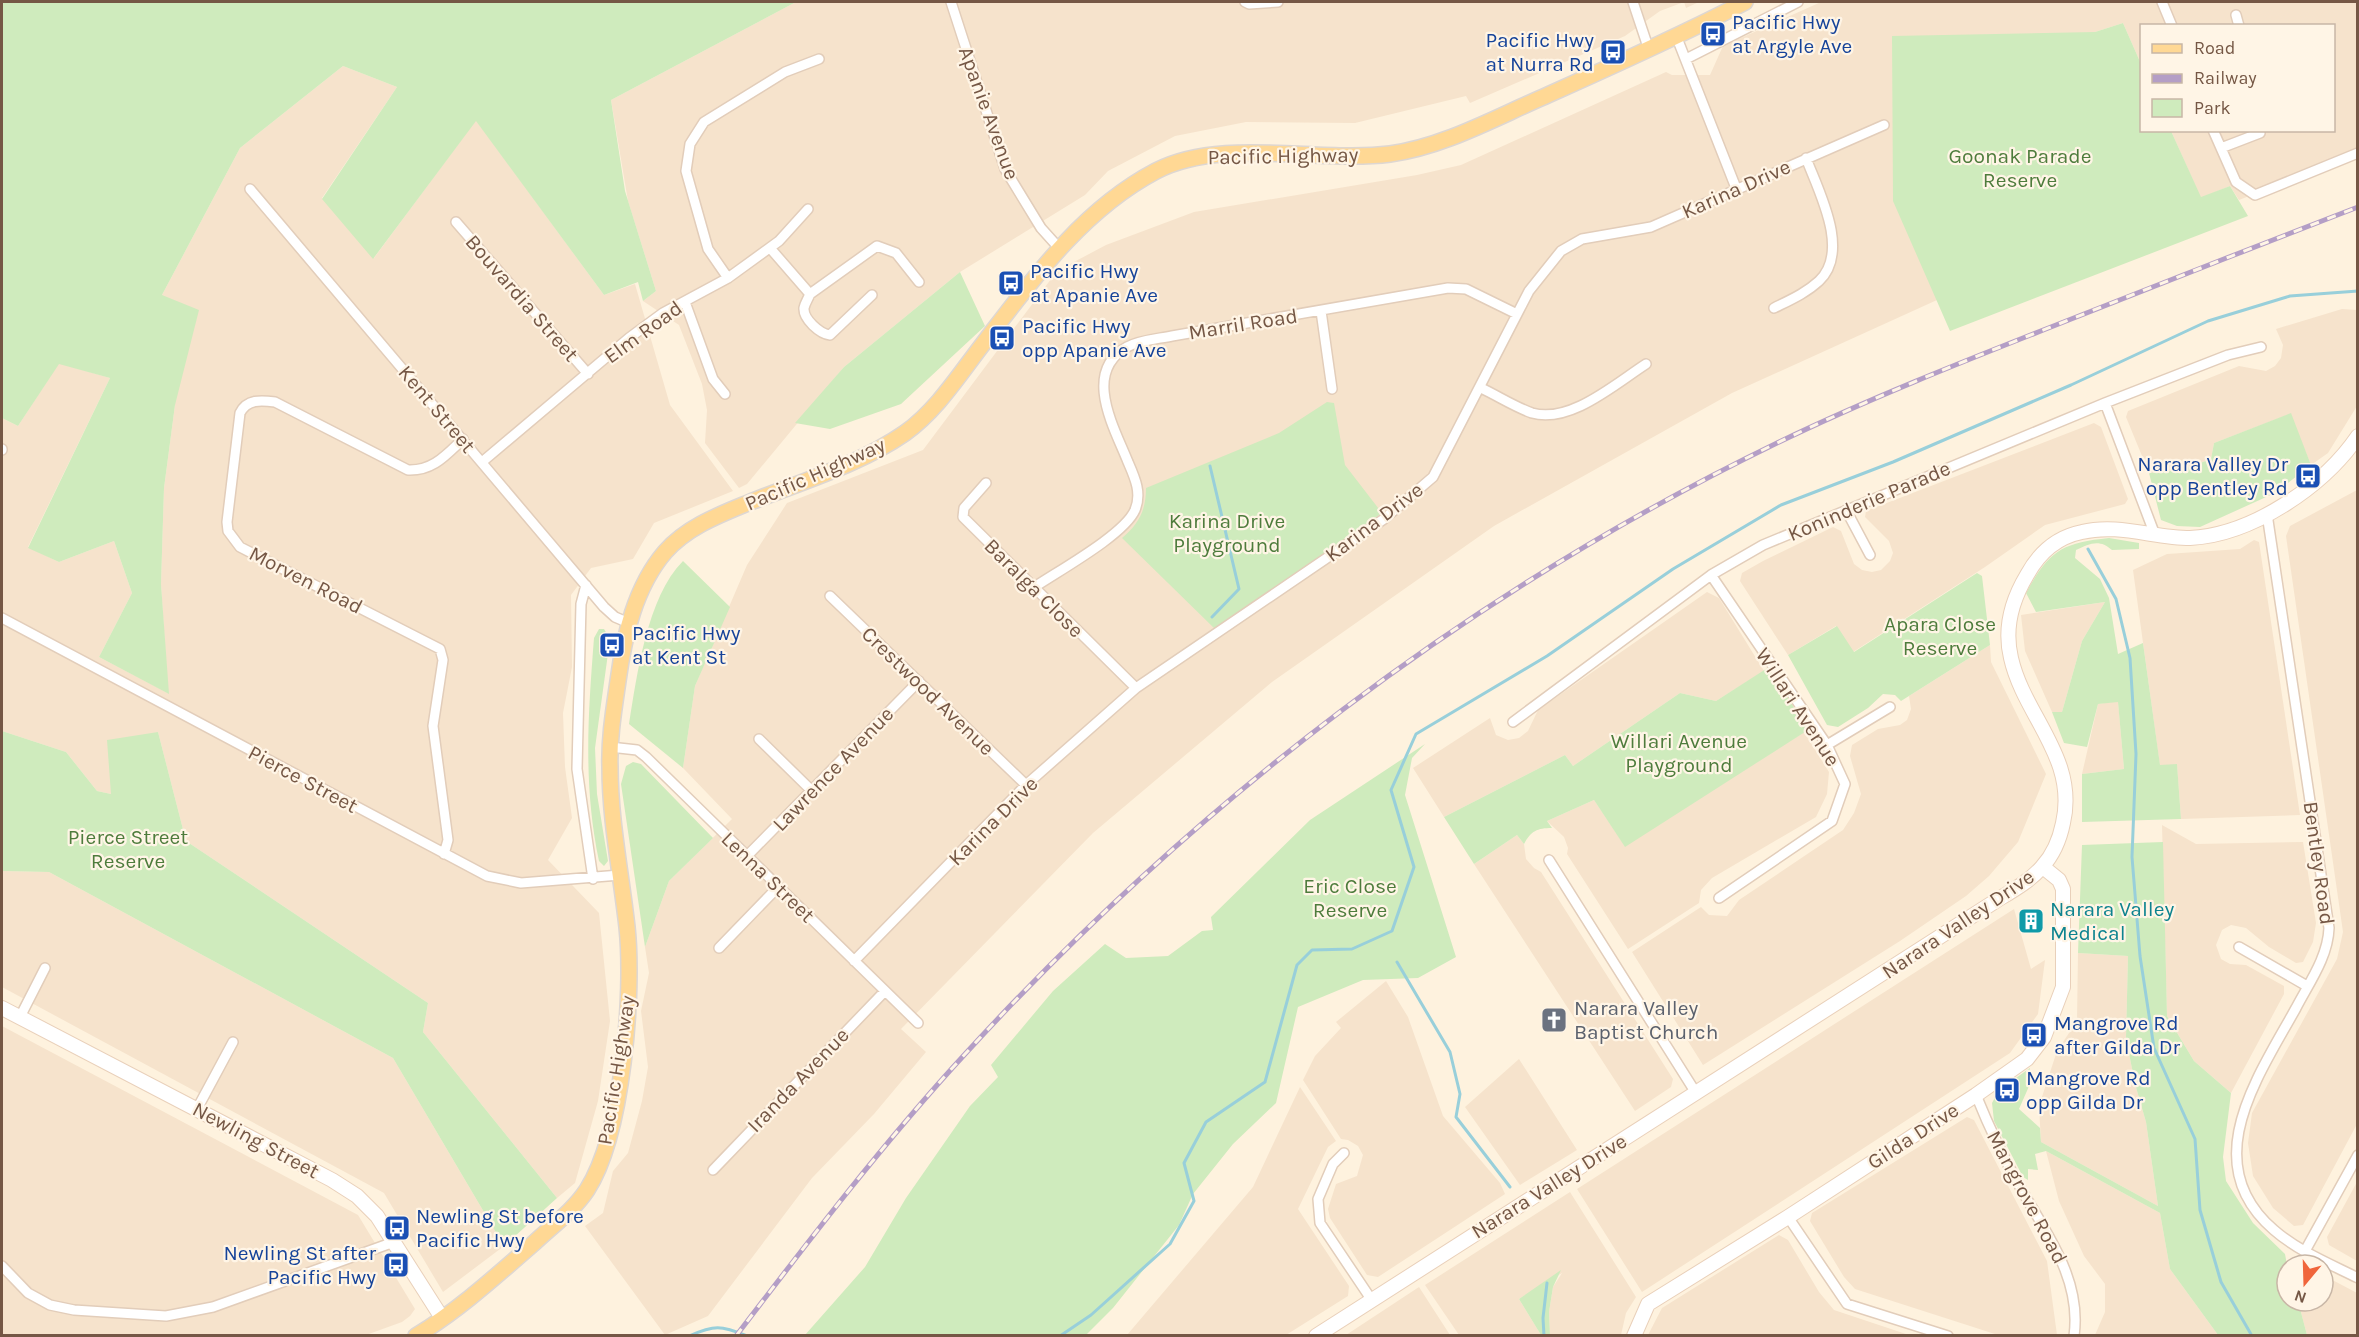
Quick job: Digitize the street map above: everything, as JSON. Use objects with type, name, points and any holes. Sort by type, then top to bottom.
[{"type":"main road","name":"Pacific Highway","points":[[416,1335],[492,1279],[561,1218],[580,1198],[595,1175],[612,1117],[628,1020],[629,954],[611,806],[610,747],[620,665],[628,623],[645,582],[661,559],[690,531],[712,518],[868,455],[904,433],[928,414],[1059,248],[1092,216],[1155,171],[1180,162],[1222,154],[1390,154],[1421,147],[1482,124],[1677,38],[1745,2]]},
{"type":"main road","name":"Narara Valley Drive","points":[[1316,1335],[1995,902],[2043,867],[2061,834],[2067,802],[2066,785],[2054,748],[2015,673],[2008,641],[2013,605],[2030,568],[2045,550],[2062,539],[2082,532],[2109,529],[2155,535],[2204,537],[2235,528],[2267,513],[2323,476],[2358,436]]},
{"type":"main road","name":"Gilda Drive","points":[[1634,1335],[1648,1304],[1788,1217],[1976,1095],[2036,1050],[2058,1003],[2064,974],[2064,898],[2059,880],[2043,867]]},
{"type":"main road","name":"Newling Street","points":[[2,1008],[345,1188],[368,1205],[442,1318]]},
{"type":"street","name":"Apanie Avenue","points":[[951,2],[1005,169],[1041,228],[1059,248]]},
{"type":"street","points":[[1245,2],[1249,4],[1278,2]]},
{"type":"street","points":[[1633,2],[1649,50]]},
{"type":"street","points":[[1686,59],[1798,2]]},
{"type":"street","points":[[2162,2],[2171,24]]},
{"type":"street","points":[[2236,15],[2239,24]]},
{"type":"street","points":[[1677,38],[1736,188]]},
{"type":"street","points":[[728,278],[708,249],[698,216],[686,171],[690,144],[704,122],[785,72],[819,59]]},
{"type":"street","name":"Karina Drive","points":[[854,961],[1026,785],[1136,688],[1410,499],[1434,477],[1517,314],[1545,269],[1562,251],[1582,239],[1652,227],[1736,188],[1884,125]]},
{"type":"street","points":[[2214,132],[2236,182],[2255,195],[2358,153]]},
{"type":"street","points":[[2221,148],[2260,133]]},
{"type":"street","points":[[1774,308],[1821,280],[1833,253],[1832,229],[1806,158]]},
{"type":"street","name":"Kent Street","points":[[250,189],[585,585],[615,617],[628,623]]},
{"type":"street","name":"Elm Road","points":[[482,462],[663,313],[728,278],[770,248],[808,209]]},
{"type":"street","name":"Bouvardia Street","points":[[456,222],[588,374]]},
{"type":"street","points":[[872,295],[830,335],[825,335],[806,317],[804,310],[810,294],[877,246],[896,254],[919,282]]},
{"type":"street","points":[[770,248],[810,294]]},
{"type":"street","name":"Marril Road","points":[[1034,588],[1119,530],[1131,518],[1138,501],[1138,491],[1107,410],[1103,387],[1108,363],[1128,346],[1172,336],[1457,288],[1517,314]]},
{"type":"street","points":[[685,302],[713,379],[725,394]]},
{"type":"street","points":[[1321,311],[1332,389]]},
{"type":"street","name":"Koninderie Parade","points":[[1513,722],[1711,575],[1763,545],[2105,403],[2228,355],[2261,347]]},
{"type":"street","points":[[1481,388],[1532,412],[1556,414],[1576,409],[1646,364]]},
{"type":"street","name":"Morven Road","points":[[444,854],[448,840],[433,726],[443,660],[440,649],[240,547],[228,531],[227,522],[240,413],[248,403],[261,400],[274,402],[408,470],[422,470],[433,466],[463,439]]},
{"type":"street","points":[[2105,403],[2155,535]]},
{"type":"street","name":"Baralga Close","points":[[986,483],[964,508],[963,517],[1136,688]]},
{"type":"street","points":[[1846,510],[1870,555]]},
{"type":"street","name":"Bentley Road","points":[[2267,513],[2329,920],[2327,947],[2249,1096],[2236,1141],[2240,1177],[2253,1208],[2276,1232],[2306,1251],[2358,1278]]},
{"type":"street","name":"Willari Avenue","points":[[1711,575],[1827,745],[1845,784],[1832,821],[1719,898]]},
{"type":"street","points":[[585,585],[580,604],[576,746],[580,792],[594,879]]},
{"type":"street","name":"Crestwood Avenue","points":[[830,596],[1026,785]]},
{"type":"street","name":"Pierce Street","points":[[2,618],[487,876],[521,883],[594,879],[620,875]]},
{"type":"street","name":"Lawrence Avenue","points":[[747,856],[919,681]]},
{"type":"street","points":[[1827,745],[1890,707]]},
{"type":"street","points":[[759,739],[812,791]]},
{"type":"street","name":"Lenna Street","points":[[610,747],[637,750],[646,757],[918,1023]]},
{"type":"street","points":[[1549,860],[1696,1093]]},
{"type":"street","points":[[719,948],[778,887]]},
{"type":"street","points":[[2239,947],[2307,986]]},
{"type":"street","points":[[20,1017],[45,968]]},
{"type":"street","name":"Iranda Avenue","points":[[713,1170],[885,991]]},
{"type":"street","points":[[197,1109],[232,1042]]},
{"type":"street","name":"Mangrove Road","points":[[1976,1095],[1993,1136],[2064,1264],[2076,1312],[2074,1335]]},
{"type":"street","points":[[1344,1153],[1333,1164],[1321,1190],[1318,1200],[1320,1223],[1371,1299]]},
{"type":"street","points":[[2306,1251],[2358,1155]]},
{"type":"street","points":[[1788,1217],[1847,1304],[1948,1335]]},
{"type":"street","points":[[2,1266],[28,1293],[50,1305],[74,1310],[166,1316],[213,1307],[394,1242]]},
{"type":"shaded area","points":[[796,2],[1684,2],[1660,11],[1625,36],[1470,103],[1466,96],[1355,123],[1246,122],[1175,136],[1108,171],[1085,195],[960,272],[844,367],[747,484],[739,488],[705,443],[707,410],[702,384],[679,325],[643,301],[656,291],[628,201],[611,100]]},
{"type":"shaded area","points":[[1684,2],[1699,2],[1686,8]]},
{"type":"shaded area","points":[[1821,2],[2357,2],[2357,153],[2239,200],[2230,186],[2201,198],[2171,132],[2335,132],[2335,24],[2140,24],[2140,62],[2123,23],[2095,32],[1937,300],[1732,393],[1494,526],[1272,682],[1093,833],[901,1029],[926,1052],[874,1114],[812,1178],[708,1316],[665,1335],[585,1226],[603,1213],[613,1171],[628,1153],[642,1101],[648,1067],[641,1011],[649,973],[645,947],[669,881],[732,819],[683,768],[695,686],[747,565],[787,503],[923,450],[1057,271],[1106,245],[1194,212],[1417,175],[1461,165],[1666,72],[1672,75],[1710,75],[1723,46]]},
{"type":"shaded area","points":[[343,66],[397,87],[322,198],[374,258],[476,120],[604,295],[635,284],[670,405],[733,491],[654,523],[633,559],[591,568],[571,595],[572,667],[563,713],[565,767],[572,818],[548,860],[599,913],[610,1021],[598,1101],[575,1183],[557,1198],[423,1032],[428,1003],[186,841],[158,732],[111,794],[97,791],[66,752],[2,731],[2,418],[18,426],[59,363],[110,378],[28,547],[59,562],[114,541],[132,593],[99,657],[168,693],[161,584],[164,488],[175,405],[162,295],[240,148]]},
{"type":"shaded area","points":[[2342,309],[2357,310],[2357,406],[2328,453],[2311,465],[2290,414],[2214,443],[2211,459],[2181,470],[2149,473],[2126,417],[2128,411],[2239,366],[2266,371],[2275,366],[2281,358],[2283,345],[2276,329]]},
{"type":"shaded area","points":[[2094,423],[2101,427],[2128,499],[2125,504],[2045,525],[1985,567],[1853,652],[1836,626],[1788,655],[1740,581],[1742,573],[1833,527],[1841,531],[1854,564],[1862,570],[1872,572],[1881,570],[1890,561],[1893,553],[1889,541],[1865,517],[1866,511]]},
{"type":"shaded area","points":[[2357,490],[2357,1124],[2303,1225],[2294,1226],[2273,1208],[2253,1176],[2248,1143],[2252,1113],[2337,959],[2343,932],[2286,536],[2290,526]]},
{"type":"shaded area","points":[[2254,540],[2259,542],[2300,815],[2181,819],[2177,765],[2160,766],[2133,570],[2167,554],[2240,549]]},
{"type":"shaded area","points":[[1707,592],[1719,598],[1764,671],[1716,701],[1680,693],[1573,766],[1565,755],[1444,817],[1413,768],[1490,718],[1496,735],[1508,740],[1519,738],[1528,731],[1538,710]]},
{"type":"shaded area","points":[[2105,602],[2082,641],[2062,712],[2052,712],[2025,651],[2021,615]]},
{"type":"shaded area","points":[[1990,645],[1991,662],[2046,774],[2018,842],[1989,876],[1966,896],[1900,941],[1703,1065],[1632,952],[1701,907],[1709,915],[1727,916],[1739,900],[1843,830],[1854,813],[1861,794],[1850,756],[1852,745],[1878,729],[1900,725],[1907,720],[1911,709],[1909,696]]},
{"type":"shaded area","points":[[2118,701],[2124,769],[2082,774],[2098,704]]},
{"type":"shaded area","points":[[1804,732],[1829,772],[1827,794],[1816,817],[1712,878],[1701,890],[1699,903],[1628,949],[1567,854],[1568,848],[1564,837],[1547,821],[1594,800],[1625,846]]},
{"type":"shaded area","points":[[2162,825],[2196,844],[2303,842],[2316,923],[2313,942],[2303,962],[2296,963],[2269,947],[2246,928],[2231,925],[2222,930],[2216,945],[2221,959],[2230,964],[2246,965],[2284,986],[2284,994],[2231,1093],[2194,1061],[2167,1016]]},
{"type":"shaded area","points":[[1517,835],[1524,844],[1526,859],[1541,872],[1673,1079],[1671,1087],[1635,1111],[1474,864]]},
{"type":"shaded area","points":[[2,871],[49,872],[393,1058],[504,1246],[443,1292],[384,1193],[2,987]]},
{"type":"shaded area","points":[[2014,909],[2031,969],[2045,960],[2038,1014],[2010,1053],[1642,1292],[1577,1189]]},
{"type":"shaded area","points":[[2078,953],[2128,956],[2126,1038],[2135,1084],[2146,1122],[2158,1206],[2041,1142],[2039,1106],[2057,1051],[2077,1021]]},
{"type":"shaded area","points":[[1386,981],[1408,1017],[1443,1116],[1500,1183],[1505,1194],[1378,1277],[1367,1275],[1330,1218],[1328,1209],[1336,1184],[1357,1176],[1363,1155],[1358,1146],[1341,1139],[1303,1080],[1315,1056],[1341,1028],[1336,1022]]},
{"type":"shaded area","points":[[2,1026],[358,1215],[415,1309],[402,1322],[366,1335],[2,1335]]},
{"type":"shaded area","points":[[1519,1059],[1577,1150],[1520,1185],[1465,1107]]},
{"type":"shaded area","points":[[1300,1087],[1336,1141],[1328,1147],[1298,1209],[1349,1286],[1348,1296],[1286,1335],[1127,1335],[1253,1187]]},
{"type":"shaded area","points":[[1967,1117],[1974,1120],[2047,1261],[2057,1335],[1998,1335],[1855,1289],[1844,1277],[1810,1221],[1812,1213]]},
{"type":"shaded area","points":[[2046,1151],[2160,1213],[2170,1269],[2218,1335],[2095,1335],[2105,1312],[2105,1284],[2084,1256],[2059,1201]]},
{"type":"shaded area","points":[[2357,1182],[2357,1261],[2329,1245],[2327,1237]]},
{"type":"shaded area","points":[[1570,1192],[1636,1297],[1626,1313],[1621,1335],[1550,1335],[1549,1312],[1553,1287],[1562,1273],[1519,1299],[1541,1335],[1459,1335],[1425,1285]]},
{"type":"shaded area","points":[[1779,1235],[1788,1240],[1819,1292],[1834,1310],[1909,1335],[1648,1335],[1662,1308]]},
{"type":"shaded area","points":[[2335,1281],[2357,1293],[2357,1335],[2307,1335],[2301,1313],[2335,1313]]},
{"type":"shaded area","points":[[1419,1287],[1450,1335],[1346,1335]]},
{"type":"green space","points":[[2,2],[796,2],[611,100],[625,191],[656,291],[643,301],[638,282],[604,295],[476,121],[373,259],[322,199],[397,87],[343,66],[240,148],[162,295],[199,310],[175,405],[164,488],[161,584],[169,694],[99,657],[132,593],[114,541],[59,562],[28,548],[110,378],[59,364],[18,426],[2,418]]},
{"type":"green space","name":"Goonak Parade Reserve","points":[[2123,23],[2140,62],[2140,132],[2171,132],[2201,197],[2230,186],[2248,216],[1950,331],[1893,201],[1892,36],[2095,32]]},
{"type":"green space","points":[[960,272],[985,326],[901,404],[830,429],[795,423],[844,367]]},
{"type":"green space","name":"Karina Drive Playground","points":[[1327,402],[1334,403],[1345,465],[1382,513],[1215,629],[1122,538],[1140,516],[1145,503],[1146,488],[1279,433]]},
{"type":"green space","points":[[2291,413],[2311,465],[2275,493],[2200,527],[2177,526],[2161,520],[2149,473],[2181,470],[2211,459],[2214,443]]},
{"type":"green space","points":[[2109,538],[2139,543],[2139,549],[2112,550],[2103,544],[2095,543],[2076,550],[2075,558],[2100,579],[2109,598],[2118,654],[2143,643],[2160,765],[2177,764],[2181,819],[2082,822],[2082,774],[2124,769],[2118,702],[2098,704],[2087,747],[2064,743],[2052,712],[2062,712],[2082,641],[2105,602],[2036,612],[2026,593],[2042,567],[2058,552],[2079,543]]},
{"type":"green space","points":[[683,561],[730,607],[695,686],[683,768],[629,724],[640,660],[652,615],[660,595]]},
{"type":"green space","name":"Apara Close Reserve","points":[[1977,573],[1982,576],[1990,645],[1901,701],[1895,695],[1883,694],[1868,708],[1838,727],[1827,725],[1788,655],[1837,626],[1854,652]]},
{"type":"green space","points":[[599,629],[604,629],[610,639],[595,748],[597,794],[608,861],[604,866],[599,861],[594,833],[588,750],[594,638]]},
{"type":"green space","name":"Willari Avenue Playground","points":[[1769,667],[1808,730],[1625,847],[1594,800],[1547,821],[1552,828],[1535,831],[1524,844],[1517,835],[1474,864],[1444,817],[1565,755],[1573,766],[1680,693],[1716,701]]},
{"type":"green space","name":"Pierce Street Reserve","points":[[2,731],[66,752],[97,791],[111,794],[107,740],[158,732],[186,841],[428,1003],[423,1032],[557,1198],[504,1246],[393,1058],[49,872],[2,871]]},
{"type":"green space","name":"Eric Close Reserve","points":[[1425,744],[1412,758],[1405,795],[1456,957],[1418,978],[1363,980],[1298,1007],[1276,1103],[1233,1144],[1193,1194],[1179,1225],[1113,1308],[1086,1335],[805,1335],[865,1267],[906,1198],[970,1106],[998,1077],[991,1065],[1053,991],[1105,944],[1126,958],[1168,956],[1202,931],[1213,930],[1211,917],[1310,820]]},
{"type":"green space","points":[[633,762],[641,764],[713,838],[669,881],[645,947],[621,784],[626,766]]},
{"type":"green space","points":[[2163,842],[2167,1016],[2194,1061],[2231,1093],[2223,1157],[2226,1181],[2253,1223],[2284,1253],[2275,1253],[2275,1313],[2301,1313],[2307,1335],[2218,1335],[2170,1269],[2160,1213],[2046,1151],[2035,1154],[2038,1170],[2028,1169],[2028,1180],[2023,1177],[1994,1121],[1992,1103],[1999,1090],[2030,1068],[2030,1084],[2019,1109],[2040,1128],[2041,1142],[2158,1206],[2146,1122],[2135,1084],[2126,1038],[2128,956],[2078,953],[2082,845]]},
{"type":"green space","points":[[1561,1270],[1553,1287],[1549,1312],[1550,1335],[1541,1335],[1519,1299]]},
{"type":"waterway","points":[[1060,1336],[1091,1315],[1170,1244],[1194,1201],[1184,1163],[1206,1122],[1265,1082],[1297,965],[1312,950],[1352,949],[1392,931],[1414,867],[1391,790],[1416,734],[1547,656],[1673,569],[1781,505],[1893,462],[2071,385],[2208,321],[2290,296],[2358,291]]},
{"type":"waterway","points":[[1210,466],[1239,589],[1212,617]]},
{"type":"waterway","points":[[2088,549],[2116,599],[2130,658],[2136,754],[2132,857],[2140,956],[2154,1048],[2195,1139],[2200,1210],[2221,1282],[2252,1336]]},
{"type":"waterway","points":[[1397,962],[1450,1052],[1460,1094],[1456,1117],[1510,1187]]},
{"type":"waterway","points":[[1544,1336],[1543,1318],[1547,1283]]},
{"type":"waterway","points":[[689,1336],[711,1328],[724,1328],[747,1336]]},
{"type":"railway","points":[[736,1336],[906,1121],[966,1053],[1054,961],[1147,873],[1243,789],[1343,710],[1446,635],[1553,566],[1663,502],[1811,427],[1986,353],[2358,207]]},
{"type":"place","name":"Pacific Hwy at Argyle Ave","points":[[1713,34]]},
{"type":"place","name":"Pacific Hwy at Nurra Rd","points":[[1613,52]]},
{"type":"place","name":"Pacific Hwy at Apanie Ave","points":[[1011,283]]},
{"type":"place","name":"Pacific Hwy opp Apanie Ave","points":[[1002,338]]},
{"type":"place","name":"Narara Valley Dr opp Bentley Rd","points":[[2308,476]]},
{"type":"place","name":"Pacific Hwy at Kent St","points":[[612,645]]},
{"type":"place","name":"Narara Valley Medical","points":[[2031,921]]},
{"type":"place","name":"Narara Valley Baptist Church","points":[[1554,1020]]},
{"type":"place","name":"Mangrove Rd after Gilda Dr","points":[[2034,1035]]},
{"type":"place","name":"Mangrove Rd opp Gilda Dr","points":[[2007,1090]]},
{"type":"place","name":"Newling St before Pacific Hwy","points":[[397,1228]]},
{"type":"place","name":"Newling St after Pacific Hwy","points":[[396,1265]]}]
